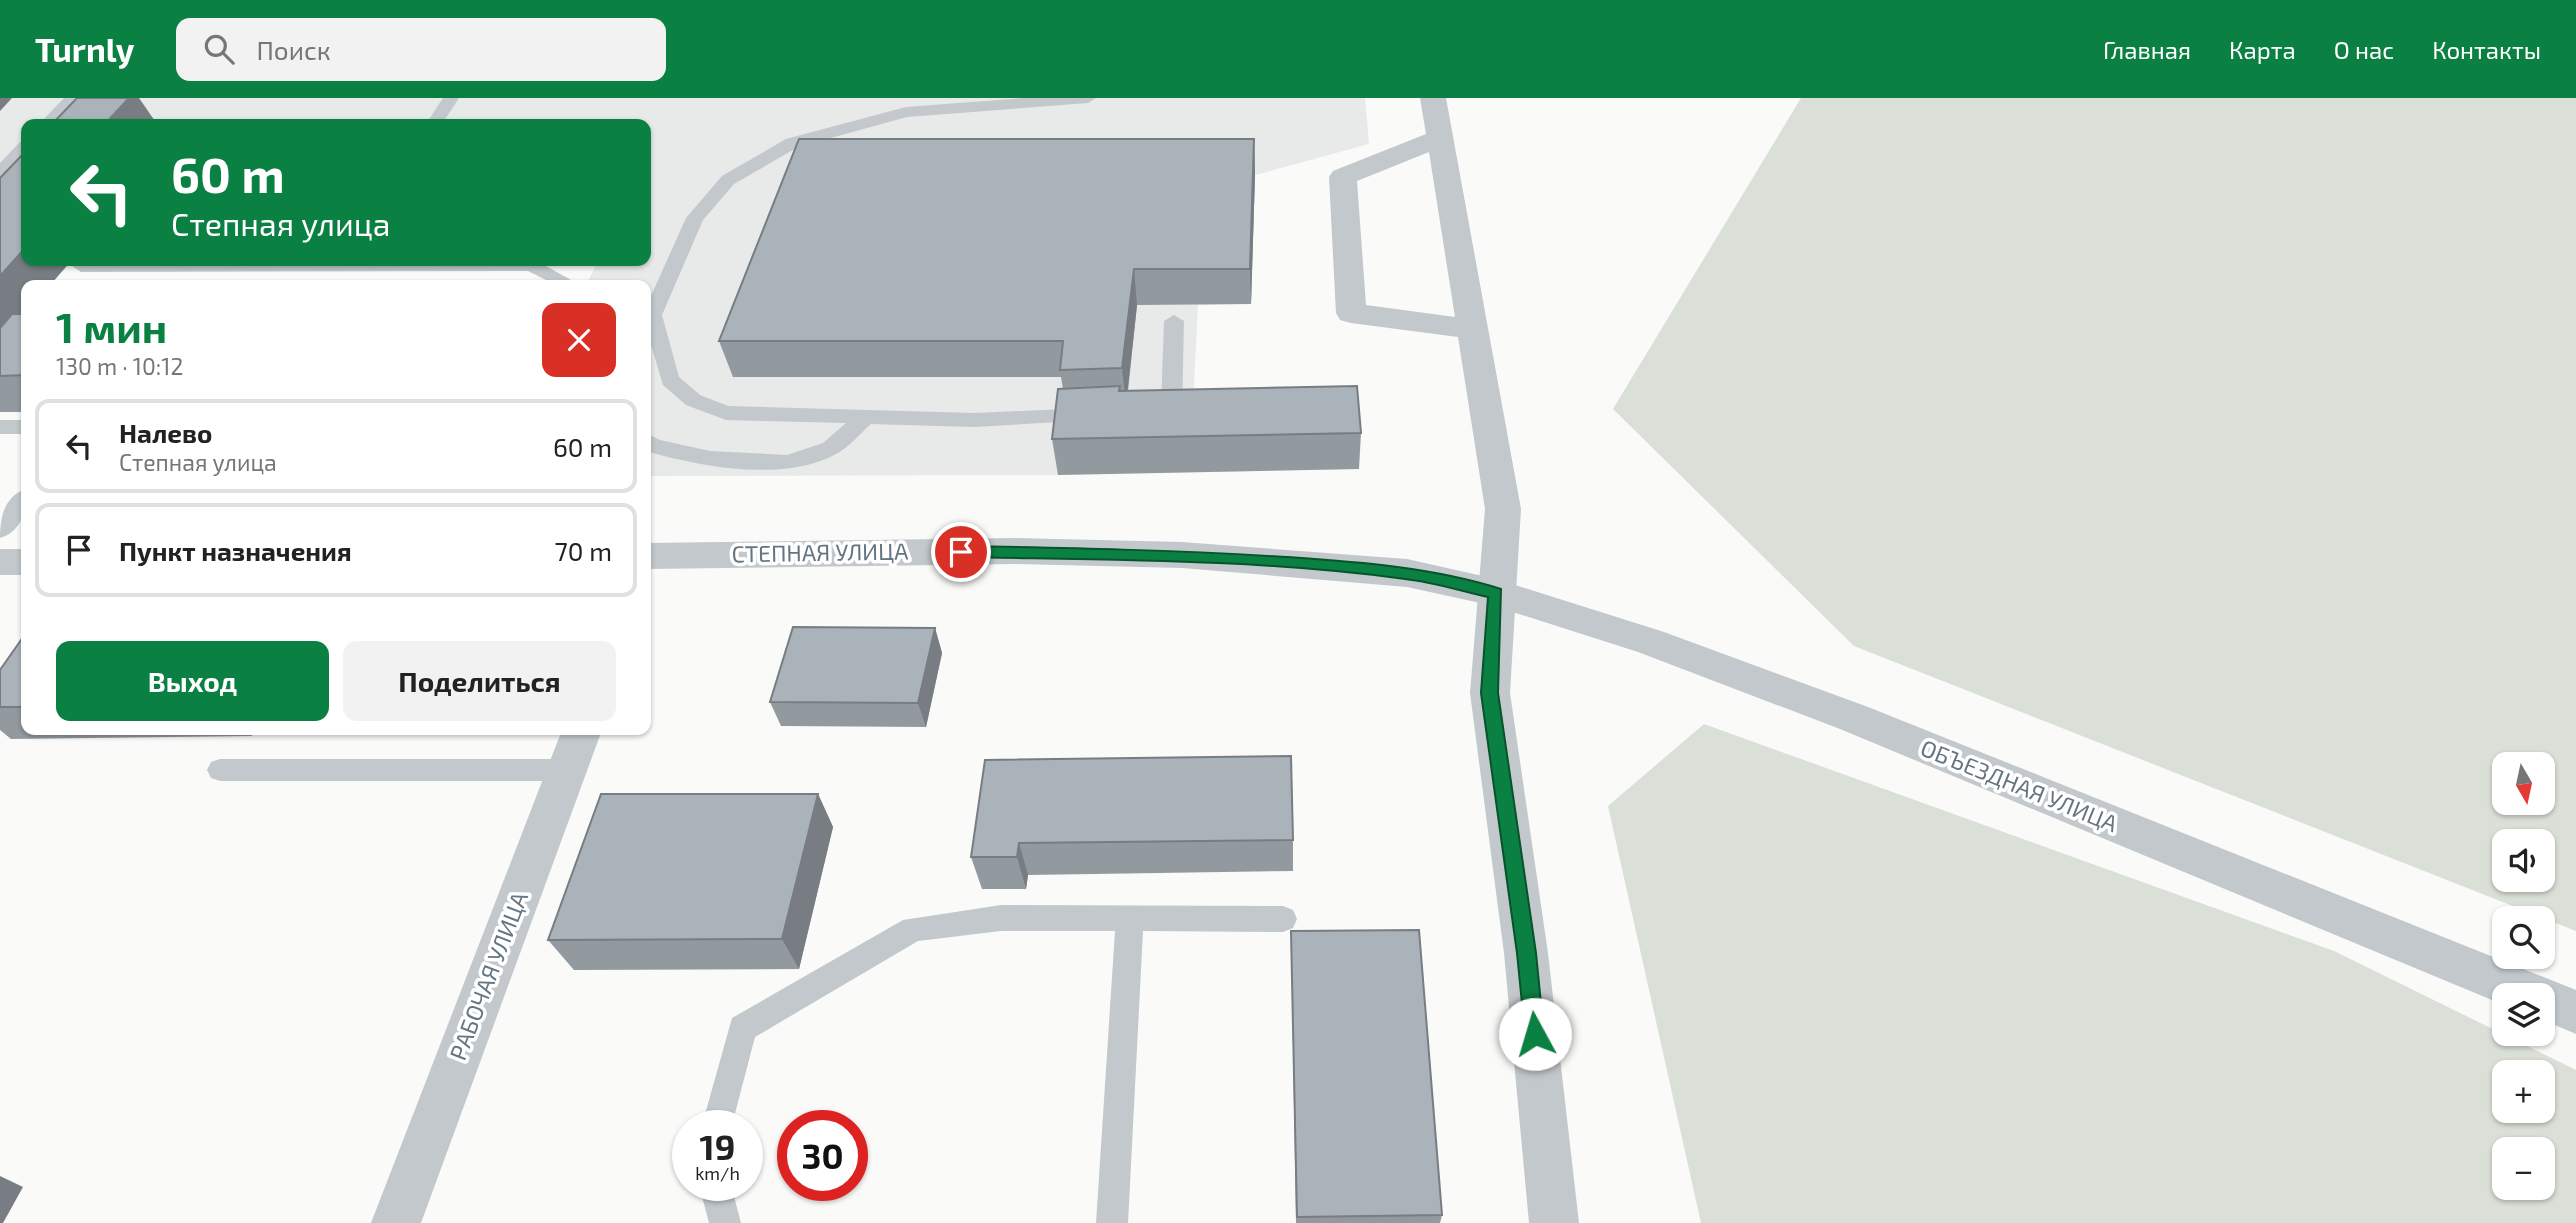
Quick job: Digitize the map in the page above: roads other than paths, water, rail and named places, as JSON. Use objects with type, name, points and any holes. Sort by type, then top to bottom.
[{"type":"street","points":[[1433,98],[1503,509],[1490,693],[1526,953],[1554,1223]]},
{"type":"street","points":[[1440,138],[1343,177],[1351,313],[1473,329]]},
{"type":"street","name":"СТЕПНАЯ УЛИЦА","points":[[651,556],[1013,551],[1182,555],[1407,573],[1496,593]]},
{"type":"street","points":[[0,562],[21,562]]},
{"type":"street","name":"ОБЪЕЗДНАЯ УЛИЦА","points":[[1496,593],[1651,642],[1854,718],[2504,983]]},
{"type":"street","name":"РАБОЧАЯ УЛИЦА","points":[[396,1223],[574,750]]},
{"type":"street","points":[[2555,1003],[2576,1012]]},
{"type":"lane","points":[[52,119],[73,98]]},
{"type":"lane","points":[[437,119],[452,98]]},
{"type":"lane","points":[[870,98],[870,122]]},
{"type":"lane","points":[[1088,98],[906,112],[792,143],[728,180],[695,218],[652,315],[670,380],[693,400],[726,413],[974,420],[1105,415]]},
{"type":"lane","points":[[0,173],[21,151]]},
{"type":"lane","points":[[199,280],[211,266]]},
{"type":"lane","points":[[533,266],[560,280]]},
{"type":"lane","points":[[1144,413],[1171,412],[1174,321]]},
{"type":"lane","points":[[651,444],[710,458],[788,463],[831,448],[866,417]]},
{"type":"lane","points":[[0,427],[21,427]]},
{"type":"lane","points":[[0,530],[21,503]]},
{"type":"lane","points":[[219,770],[574,750]]},
{"type":"lane","points":[[721,1110],[741,1028],[913,929],[1001,918],[1283,919]]},
{"type":"lane","points":[[1112,1223],[1130,919]]},
{"type":"lane","points":[[719,1201],[725,1223]]}]
